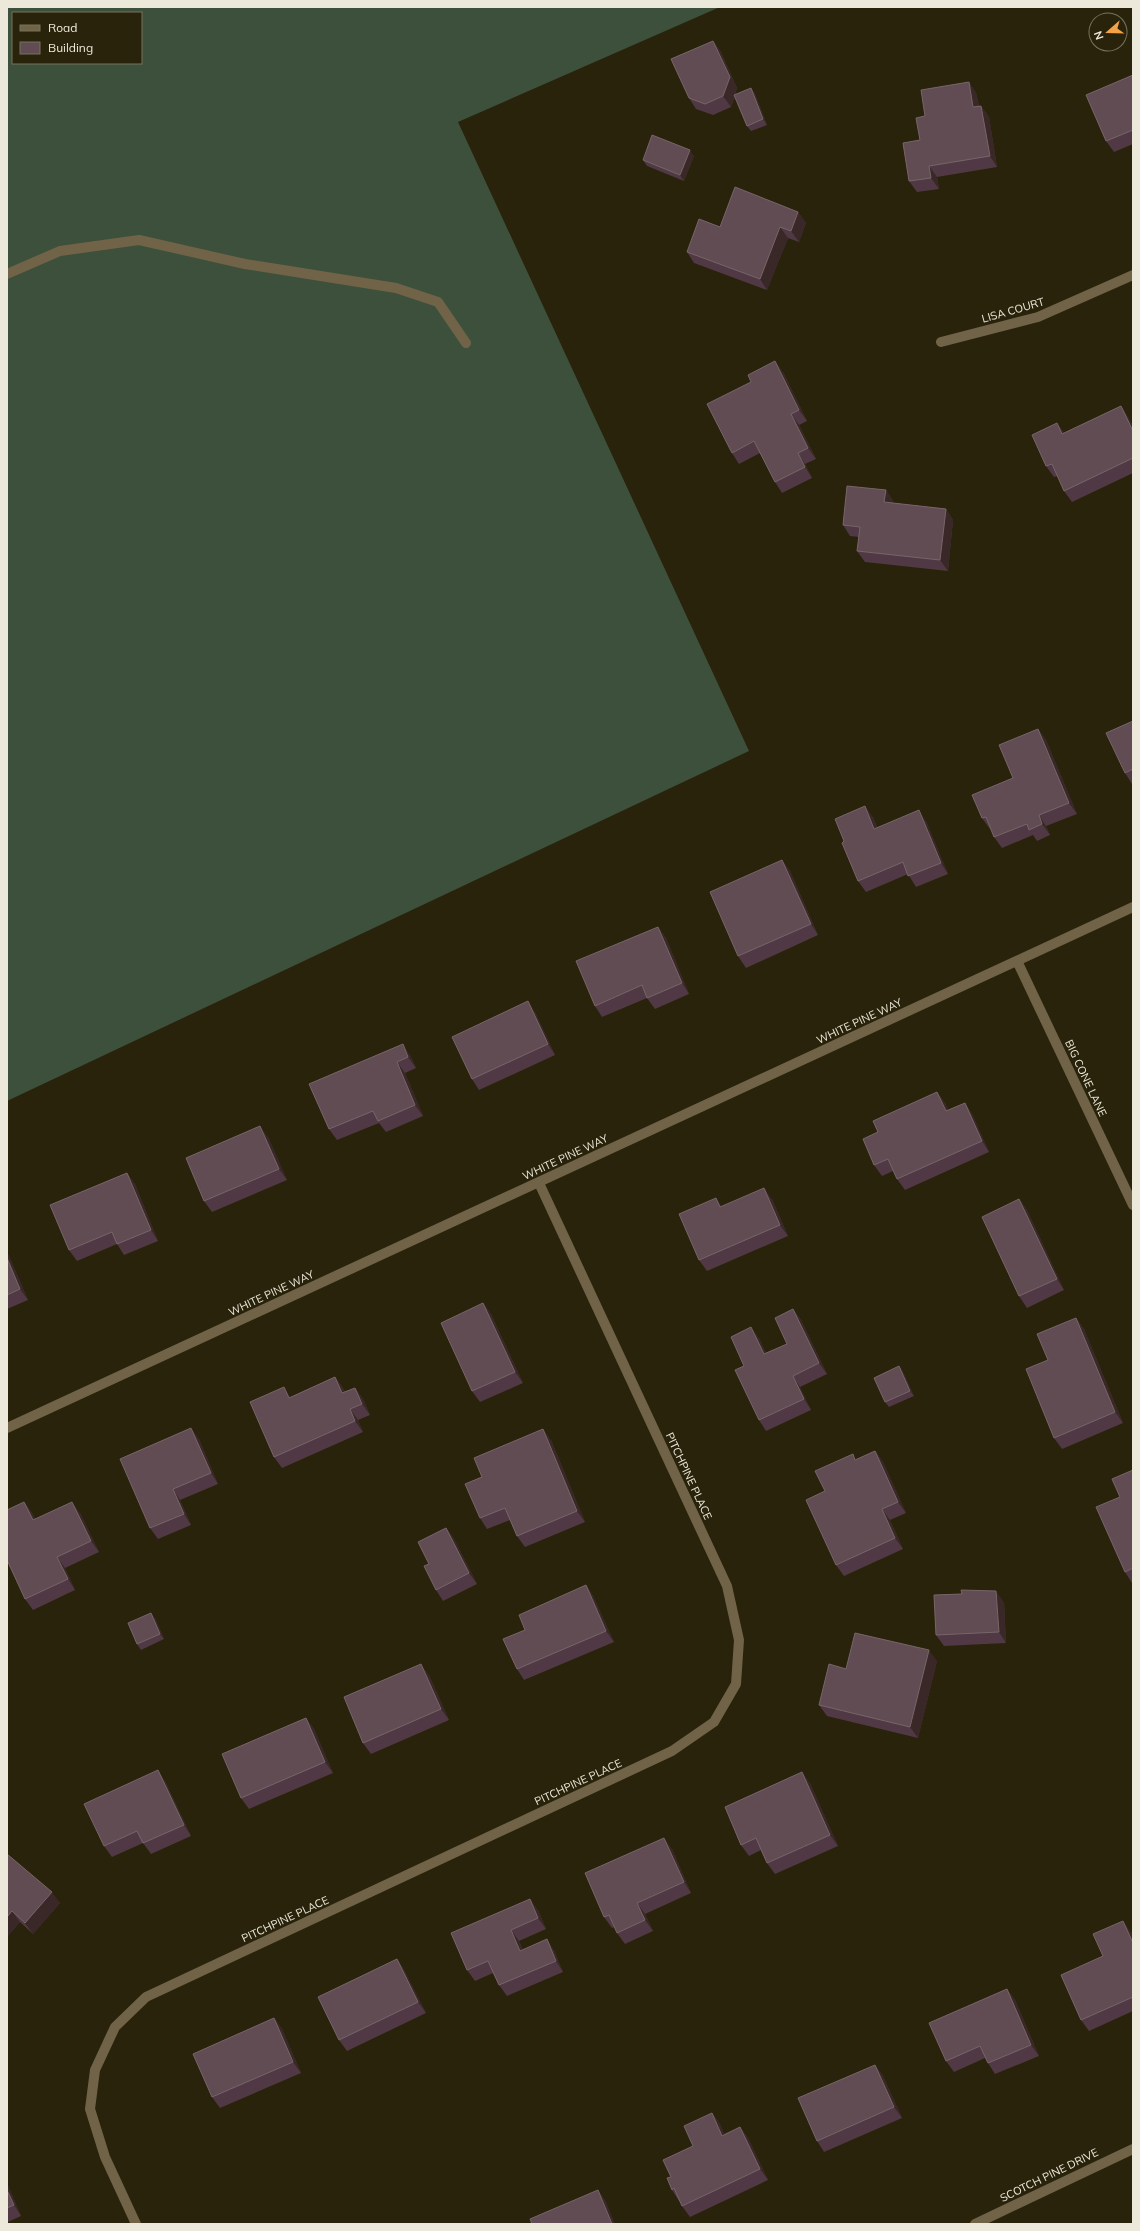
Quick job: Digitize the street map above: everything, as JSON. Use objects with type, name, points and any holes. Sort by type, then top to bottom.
[{"type":"street","points":[[7,274],[60,251],[139,240],[245,264],[396,288],[438,302],[466,343]]},
{"type":"street","name":"LISA COURT","points":[[941,342],[1038,317],[1133,275]]},
{"type":"street","name":"WHITE PINE WAY","points":[[7,1428],[1133,907]]},
{"type":"street","name":"BIG CONE LANE","points":[[1017,961],[1133,1205]]},
{"type":"street","name":"PITCHPINE PLACE","points":[[136,2224],[105,2158],[90,2109],[95,2070],[115,2027],[146,1997],[672,1751],[714,1722],[736,1684],[739,1640],[727,1586],[539,1183]]},
{"type":"street","name":"SCOTCH PINE DRIVE","points":[[975,2224],[1133,2149]]},
{"type":"green space","points":[[7,7],[720,7],[458,122],[749,751],[7,1101]]},
{"type":"building","points":[[713,41],[730,77],[723,96],[705,104],[689,98],[671,59]]},
{"type":"building","points":[[1133,75],[1133,130],[1106,141],[1086,95]]},
{"type":"building","points":[[969,82],[973,107],[981,106],[990,156],[929,166],[931,178],[909,181],[903,143],[920,140],[916,118],[925,116],[921,90]]},
{"type":"building","points":[[751,88],[763,119],[747,126],[734,95]]},
{"type":"building","points":[[652,135],[690,150],[680,175],[643,160]]},
{"type":"building","points":[[735,187],[798,212],[791,231],[780,227],[760,279],[687,252],[699,219],[720,227]]},
{"type":"building","points":[[775,361],[799,410],[791,414],[808,448],[798,453],[805,467],[775,482],[754,441],[732,453],[707,404],[751,382],[748,375]]},
{"type":"building","points":[[1121,406],[1133,431],[1133,458],[1064,491],[1052,464],[1046,466],[1032,435],[1057,423],[1062,434]]},
{"type":"building","points":[[847,486],[886,490],[884,502],[946,509],[940,560],[857,551],[860,527],[843,525]]},
{"type":"building","points":[[1133,721],[1133,769],[1125,773],[1106,733]]},
{"type":"building","points":[[1038,729],[1069,803],[1039,815],[1042,824],[1029,830],[1027,824],[994,837],[986,817],[982,818],[972,795],[1013,778],[999,745]]},
{"type":"building","points":[[865,806],[874,829],[919,810],[941,863],[908,876],[903,862],[858,881],[842,843],[844,841],[835,819]]},
{"type":"building","points":[[782,860],[811,924],[738,956],[710,892]]},
{"type":"building","points":[[658,927],[682,983],[647,998],[642,985],[595,1006],[576,961]]},
{"type":"building","points":[[528,1001],[548,1044],[472,1079],[452,1037]]},
{"type":"building","points":[[403,1044],[408,1057],[397,1062],[415,1105],[378,1121],[373,1111],[329,1129],[309,1084]]},
{"type":"building","points":[[937,1092],[946,1111],[965,1103],[982,1141],[897,1179],[888,1159],[874,1165],[863,1139],[878,1132],[873,1121]]},
{"type":"building","points":[[260,1126],[279,1169],[204,1201],[186,1158]]},
{"type":"building","points":[[127,1173],[151,1230],[117,1244],[112,1232],[69,1250],[50,1205]]},
{"type":"building","points":[[764,1188],[780,1225],[699,1260],[679,1214],[716,1198],[720,1207]]},
{"type":"building","points":[[1019,1199],[1057,1279],[1019,1296],[982,1217]]},
{"type":"building","points":[[7,1258],[20,1289],[7,1295]]},
{"type":"building","points":[[483,1303],[515,1372],[472,1391],[441,1323]]},
{"type":"building","points":[[793,1309],[819,1363],[793,1376],[804,1399],[759,1420],[735,1370],[744,1366],[731,1337],[751,1327],[764,1354],[787,1344],[775,1318]]},
{"type":"building","points":[[1076,1318],[1115,1412],[1054,1438],[1026,1369],[1048,1360],[1037,1334]]},
{"type":"building","points":[[899,1366],[910,1391],[885,1402],[874,1378]]},
{"type":"building","points":[[335,1377],[342,1393],[355,1388],[362,1404],[350,1409],[355,1421],[274,1457],[250,1402],[284,1387],[289,1398]]},
{"type":"building","points":[[191,1428],[211,1473],[173,1489],[184,1514],[150,1528],[120,1459]]},
{"type":"building","points":[[543,1429],[577,1511],[517,1536],[505,1508],[480,1518],[465,1484],[482,1477],[474,1458]]},
{"type":"building","points":[[875,1451],[898,1502],[882,1509],[895,1538],[836,1565],[806,1500],[825,1491],[815,1471],[853,1454],[855,1460]]},
{"type":"building","points":[[1133,1470],[1133,1568],[1125,1572],[1096,1507],[1120,1497],[1112,1479]]},
{"type":"building","points":[[24,1502],[33,1520],[72,1502],[91,1541],[57,1557],[68,1579],[25,1599],[7,1560],[7,1510]]},
{"type":"building","points":[[446,1528],[469,1573],[436,1590],[424,1566],[429,1564],[418,1542]]},
{"type":"building","points":[[586,1585],[606,1631],[517,1669],[503,1639],[525,1630],[519,1615]]},
{"type":"building","points":[[961,1590],[996,1591],[999,1632],[936,1635],[934,1595],[962,1594]]},
{"type":"building","points":[[151,1613],[160,1634],[137,1644],[128,1623]]},
{"type":"building","points":[[855,1633],[929,1650],[910,1727],[819,1705],[829,1664],[846,1669]]},
{"type":"building","points":[[421,1664],[441,1709],[363,1743],[344,1697]]},
{"type":"building","points":[[306,1718],[325,1762],[241,1798],[222,1754]]},
{"type":"building","points":[[158,1770],[184,1825],[143,1843],[137,1831],[104,1846],[84,1804]]},
{"type":"building","points":[[802,1772],[830,1835],[767,1863],[756,1838],[741,1845],[725,1807]]},
{"type":"building","points":[[664,1838],[684,1882],[637,1903],[645,1920],[617,1933],[609,1915],[604,1917],[585,1873]]},
{"type":"building","points":[[7,1854],[52,1892],[25,1923],[12,1911],[7,1917]]},
{"type":"building","points":[[530,1899],[538,1918],[511,1930],[520,1951],[547,1939],[556,1961],[499,1985],[488,1961],[467,1970],[451,1933]]},
{"type":"building","points":[[1123,1921],[1133,1943],[1133,1997],[1081,2020],[1061,1975],[1103,1956],[1093,1934]]},
{"type":"building","points":[[397,1959],[418,2002],[339,2040],[318,1997]]},
{"type":"building","points":[[1007,1989],[1031,2045],[988,2063],[980,2046],[946,2061],[929,2023]]},
{"type":"building","points":[[274,2018],[293,2062],[212,2097],[193,2054]]},
{"type":"building","points":[[875,2065],[894,2107],[817,2141],[798,2098]]},
{"type":"building","points":[[712,2113],[722,2136],[740,2127],[760,2169],[682,2206],[674,2188],[672,2190],[667,2178],[671,2177],[663,2160],[693,2146],[684,2126]]},
{"type":"building","points":[[7,2190],[14,2205],[7,2208]]},
{"type":"building","points":[[598,2190],[612,2224],[532,2224],[530,2219]]}]
